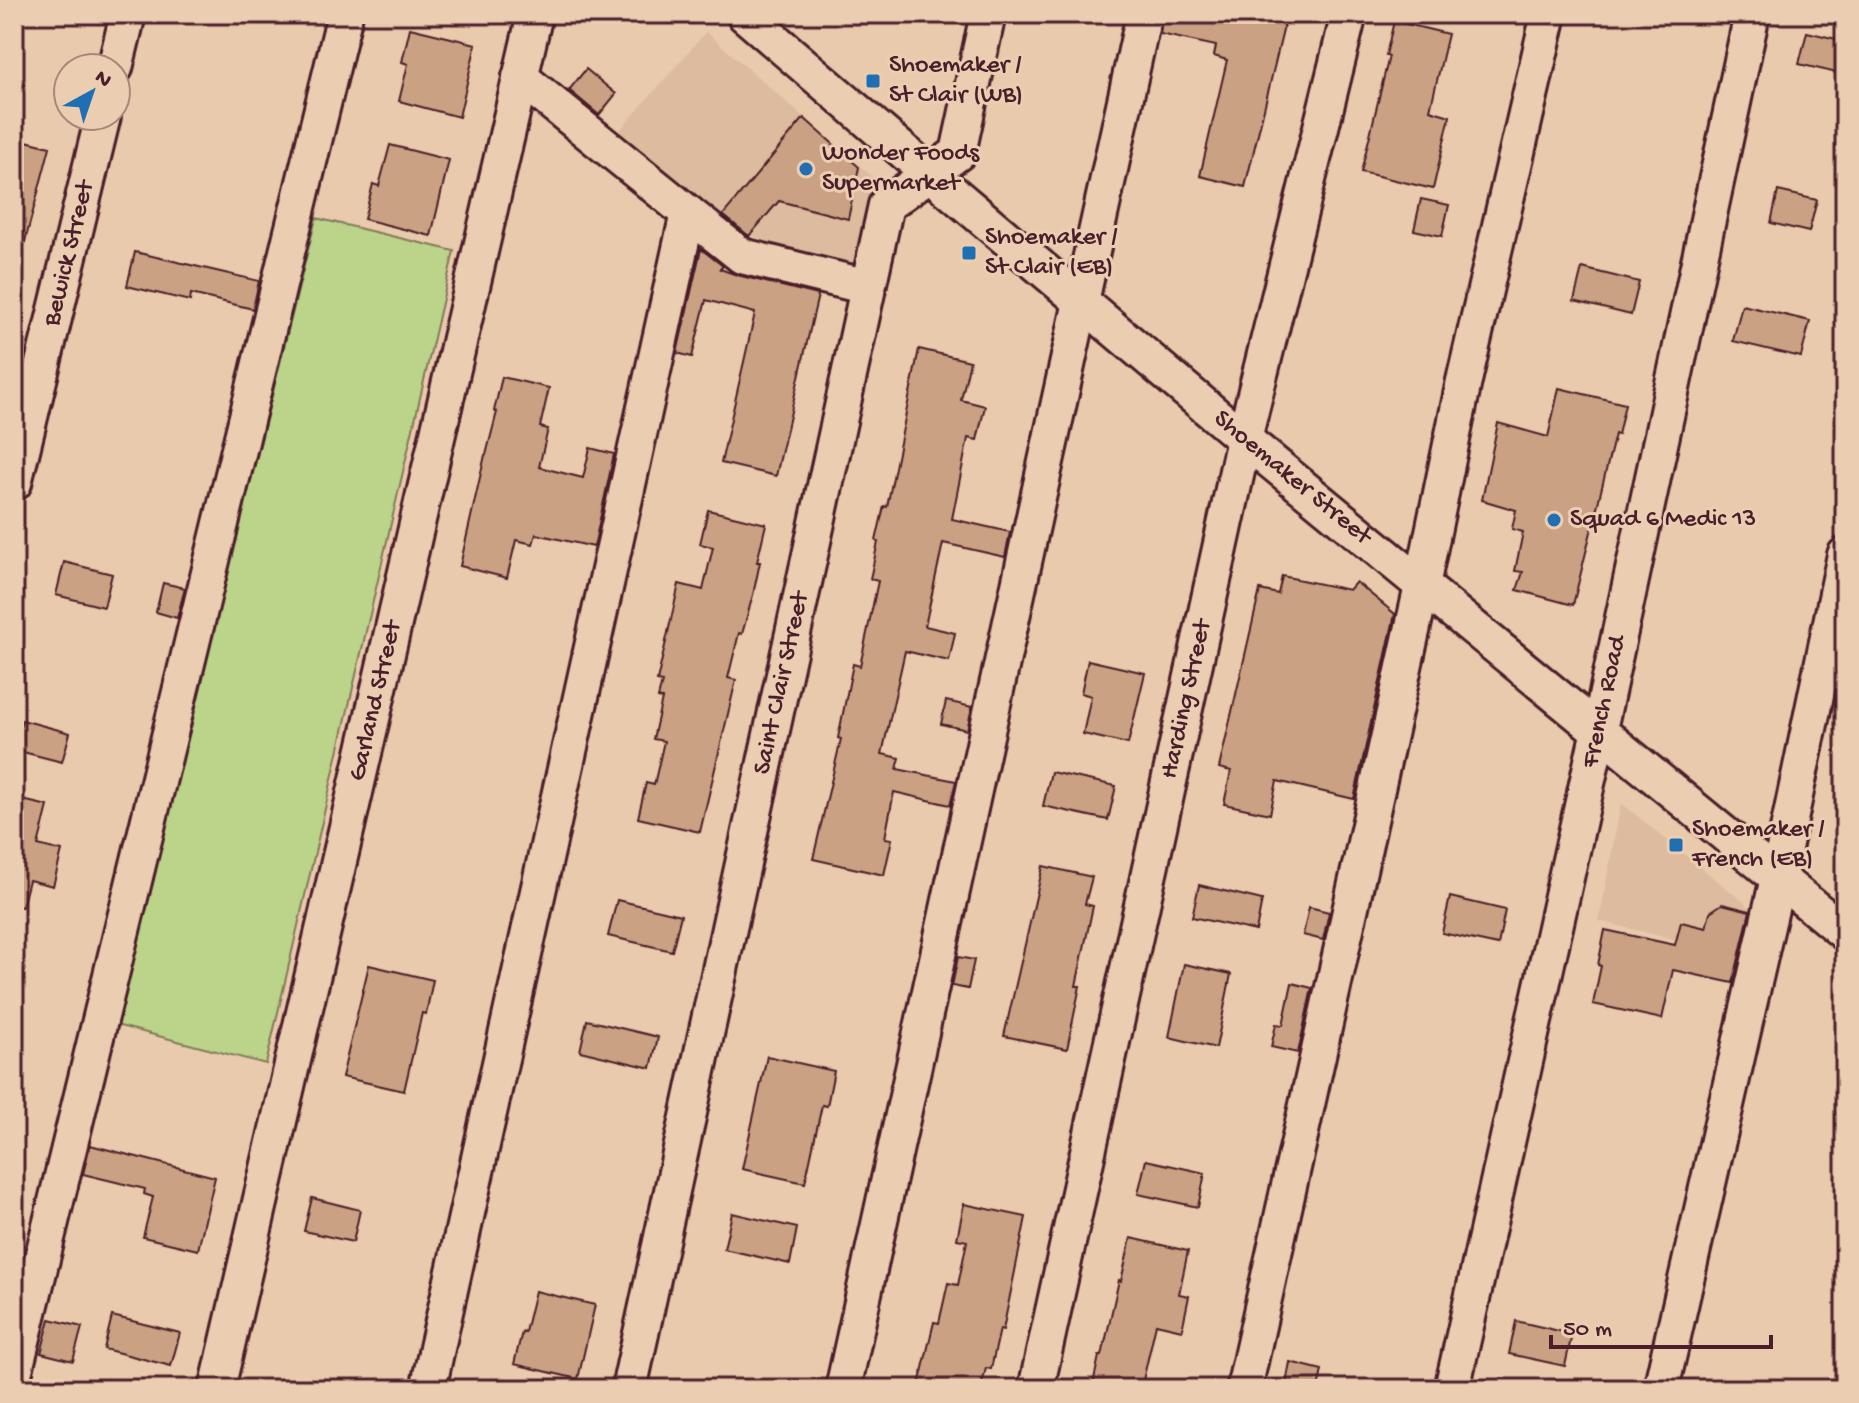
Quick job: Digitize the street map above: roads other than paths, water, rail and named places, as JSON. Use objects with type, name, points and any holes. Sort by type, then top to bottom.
[{"type":"street","points":[[119,52],[128,14]]},
{"type":"street","points":[[14,1374],[345,14]]},
{"type":"street","name":"Garland Street","points":[[217,1389],[535,14]]},
{"type":"street","name":"Shoemaker Street","points":[[744,14],[1244,439],[1845,933]]},
{"type":"street","name":"Saint Clair Street","points":[[629,1389],[886,205],[958,153],[988,14]]},
{"type":"street","points":[[843,1389],[1144,14]]},
{"type":"street","name":"Harding Street","points":[[1036,1389],[1244,439],[1349,14]]},
{"type":"street","points":[[1244,1389],[1422,586],[1464,381],[1549,14]]},
{"type":"street","name":"French Road","points":[[1452,1389],[1599,730],[1752,14]]},
{"type":"street","points":[[520,77],[742,256],[868,287]]},
{"type":"street","name":"Bewick Street","points":[[14,483],[99,132]]},
{"type":"street","points":[[428,1389],[688,213]]},
{"type":"street","points":[[1661,1389],[1778,878],[1845,555]]},
{"type":"place","name":"Shoemaker / St Clair (WB)","points":[[873,81]]},
{"type":"place","name":"Wonder Foods Supermarket","points":[[806,169]]},
{"type":"place","name":"Shoemaker / St Clair (EB)","points":[[969,253]]},
{"type":"place","name":"Squad 6 Medic 13","points":[[1554,520]]},
{"type":"place","name":"Shoemaker / French (EB)","points":[[1676,845]]}]
